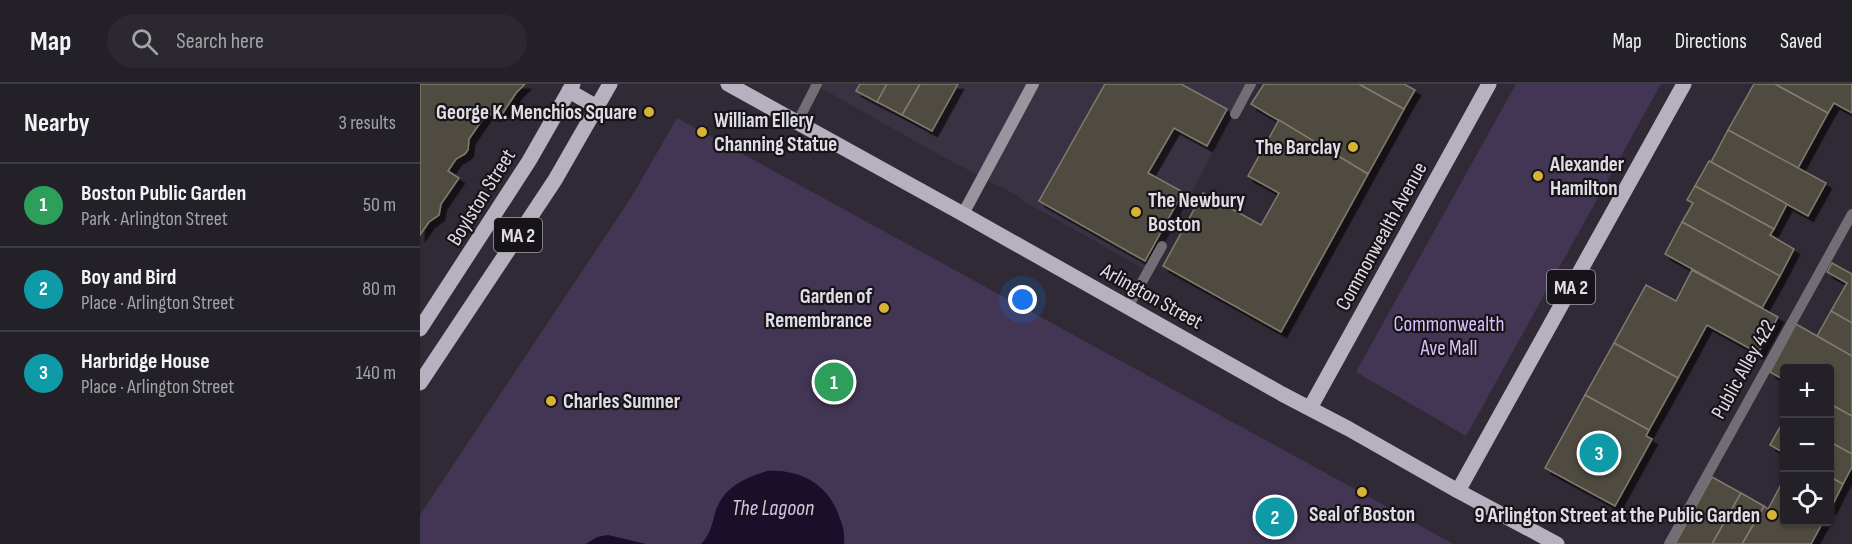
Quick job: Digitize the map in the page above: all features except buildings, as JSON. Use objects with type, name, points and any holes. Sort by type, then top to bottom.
[{"type":"main road","name":"MA 2","points":[[420,383],[555,180],[610,84]]},
{"type":"main road","name":"Arlington Street","points":[[728,84],[1557,544]]},
{"type":"main road","points":[[963,214],[1033,84]]},
{"type":"main road","name":"Commonwealth Avenue","points":[[1310,408],[1490,84]]},
{"type":"main road","name":"MA 2","points":[[1458,491],[1684,84]]},
{"type":"main road","points":[[571,87],[597,107]]},
{"type":"main road","name":"Boylston Street","points":[[420,329],[517,180],[571,87]]},
{"type":"lane","points":[[797,123],[817,84]]},
{"type":"lane","points":[[1235,114],[1251,84]]},
{"type":"lane","name":"Public Alley 422","points":[[1669,544],[1852,214]]},
{"type":"lane","points":[[1128,307],[1162,246]]},
{"type":"shaded area","points":[[814,84],[1251,84],[1148,271],[1018,196],[945,158]]},
{"type":"green space","name":"Commonwealth Ave Mall","points":[[1516,84],[1661,84],[1466,436],[1356,372]]},
{"type":"green space","points":[[677,118],[1453,544],[420,544],[420,515],[632,196]]},
{"type":"water","name":"The Lagoon","points":[[767,471],[801,476],[820,487],[828,495],[839,516],[844,544],[701,544],[709,532],[724,495],[751,476]]},
{"type":"water","points":[[1274,498],[1287,503],[1292,516],[1287,529],[1274,534],[1261,529],[1256,516],[1261,503]]},
{"type":"water","points":[[608,535],[646,544],[586,544],[597,537]]},
{"type":"place","name":"George K. Menchios Square","points":[[649,112]]},
{"type":"place","name":"William Ellery Channing Statue","points":[[702,132]]},
{"type":"place","name":"The Barclay","points":[[1353,147]]},
{"type":"place","name":"Alexander Hamilton","points":[[1538,176]]},
{"type":"place","name":"The Newbury Boston","points":[[1136,212]]},
{"type":"place","name":"Garden of Remembrance","points":[[884,308]]},
{"type":"place","name":"Boston Public Garden","points":[[834,382]]},
{"type":"place","name":"Charles Sumner","points":[[551,401]]},
{"type":"place","name":"Harbridge House","points":[[1599,453]]},
{"type":"place","name":"Seal of Boston","points":[[1362,492]]},
{"type":"place","name":"9 Arlington Street at the Public Garden","points":[[1772,515]]},
{"type":"place","name":"Boy and Bird","points":[[1275,517]]}]
